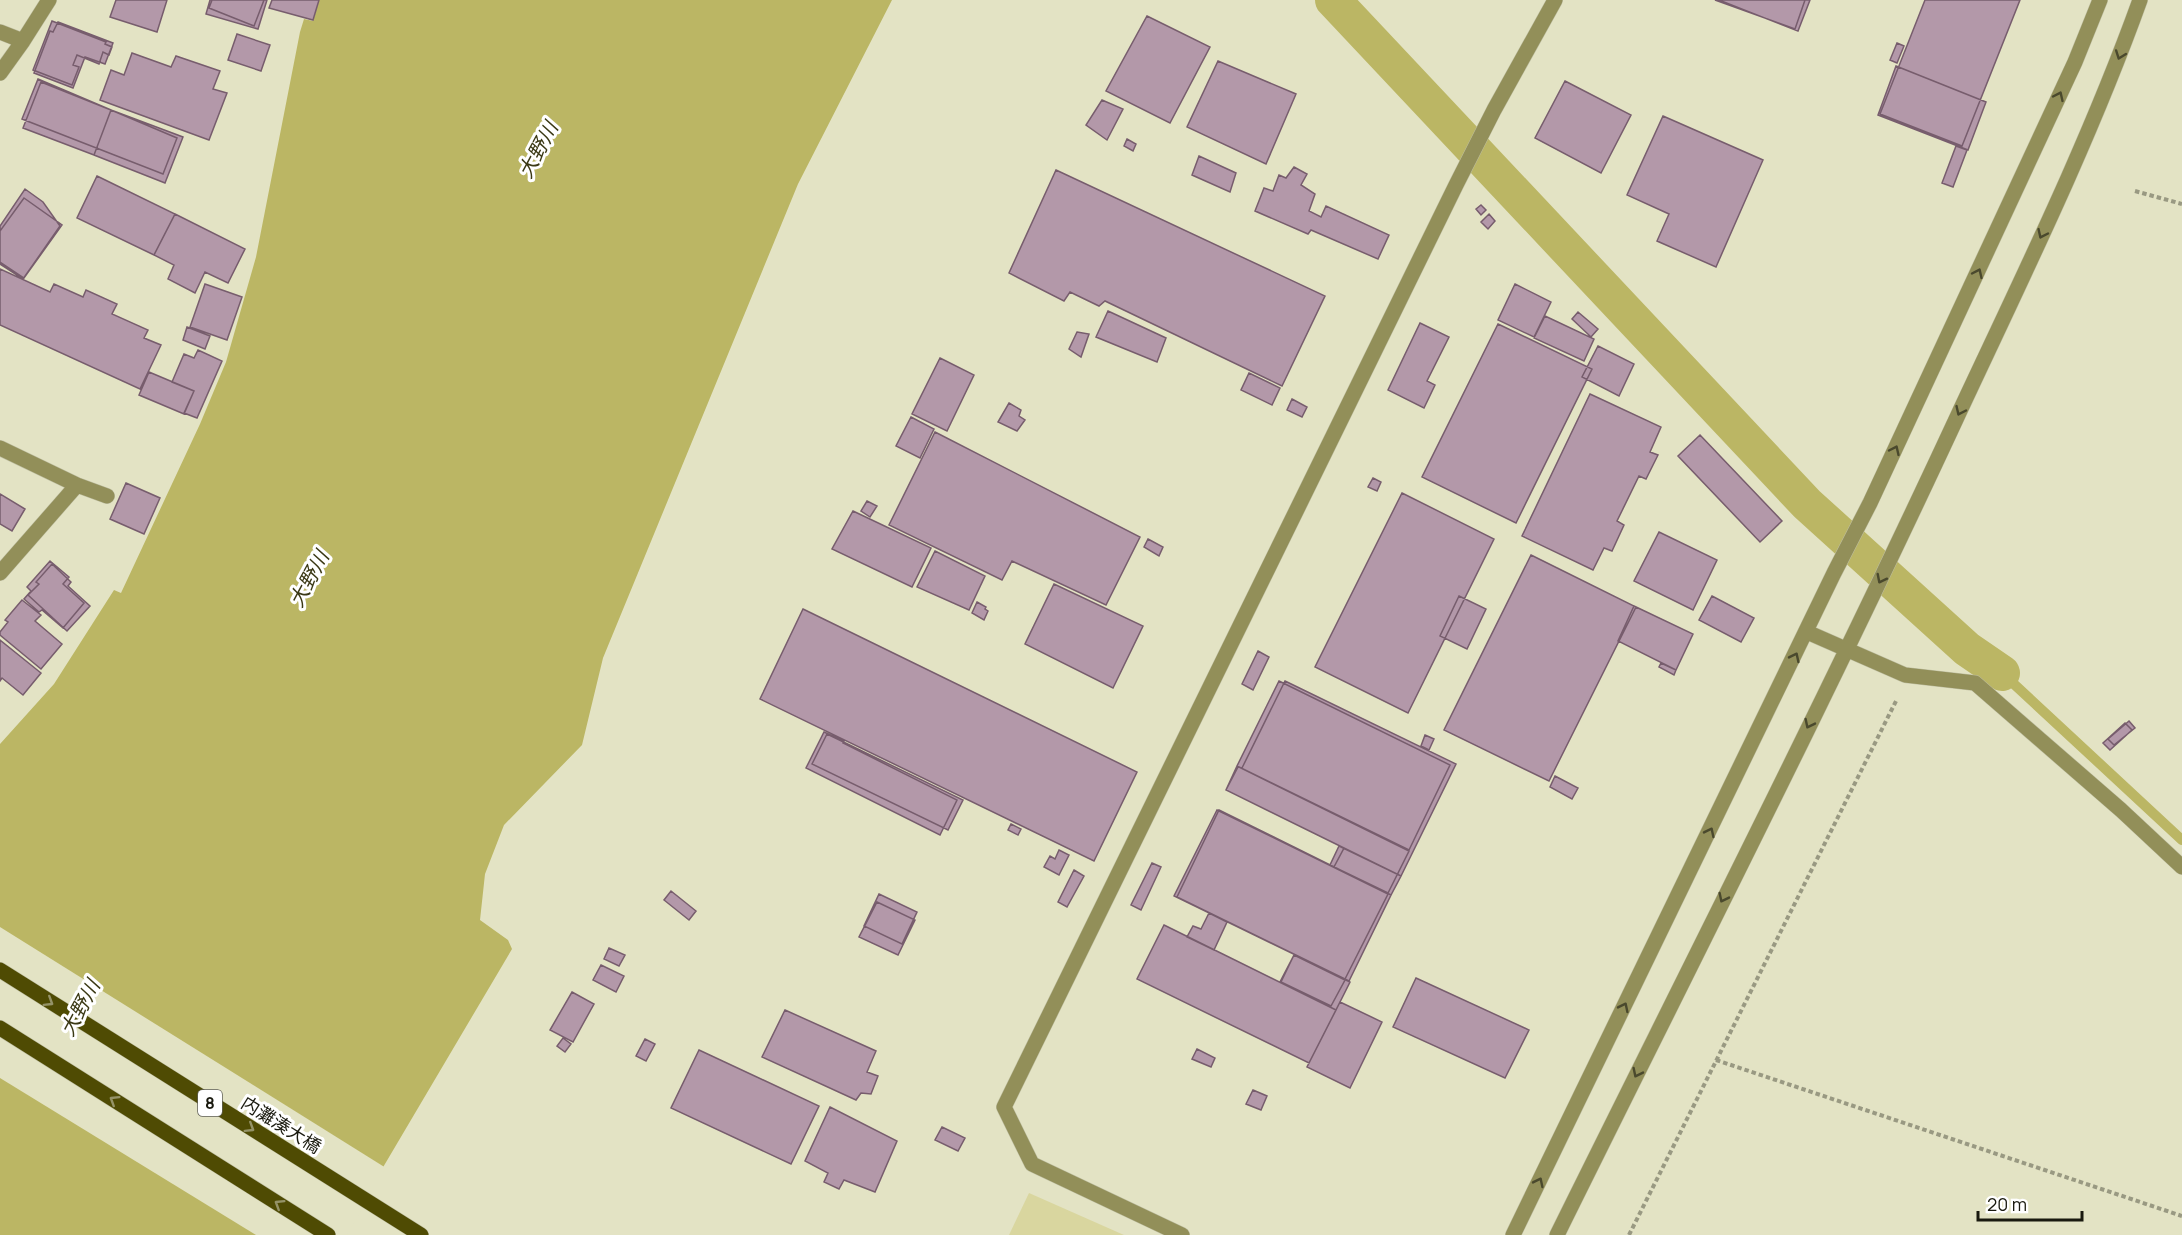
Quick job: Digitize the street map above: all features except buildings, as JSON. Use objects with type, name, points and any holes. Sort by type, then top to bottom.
[{"type":"main road","name":"内灘湊大橋","points":[[0,970],[421,1235]]},
{"type":"main road","points":[[0,1028],[328,1235]]},
{"type":"street","points":[[0,73],[49,0]]},
{"type":"street","points":[[1182,1235],[1032,1164],[1004,1107],[1456,185],[1494,110],[1555,0]]},
{"type":"street","points":[[1513,1235],[1870,503],[2075,62],[2100,0]]},
{"type":"street","points":[[1557,1235],[1899,543],[2054,209],[2118,62],[2140,0]]},
{"type":"street","points":[[0,32],[23,41]]},
{"type":"street","points":[[0,448],[77,485],[107,496]]},
{"type":"street","points":[[0,573],[77,485]]},
{"type":"street","points":[[1807,632],[1905,675],[1976,683],[2121,810],[2182,867]]},
{"type":"path","points":[[2135,191],[2182,204]]},
{"type":"path","points":[[1629,1235],[1893,706],[1905,675]]},
{"type":"path","points":[[1716,1060],[2182,1216]]},
{"type":"shaded area","points":[[1029,1193],[1124,1235],[1009,1235]]},
{"type":"water","name":"大野川","points":[[319,0],[892,0],[798,184],[603,658],[582,745],[504,825],[485,874],[480,920],[508,940],[512,949],[343,1235],[0,1235],[0,744],[54,684],[114,590],[121,593],[200,424],[226,362],[256,257],[300,32],[304,19],[313,21]]},
{"type":"pier","points":[[0,927],[386,1168],[347,1235],[256,1235],[0,1078]]},
{"type":"waterway","points":[[1333,0],[1807,504],[1967,649],[2002,673]]},
{"type":"waterway","points":[[2002,673],[2182,840]]}]
